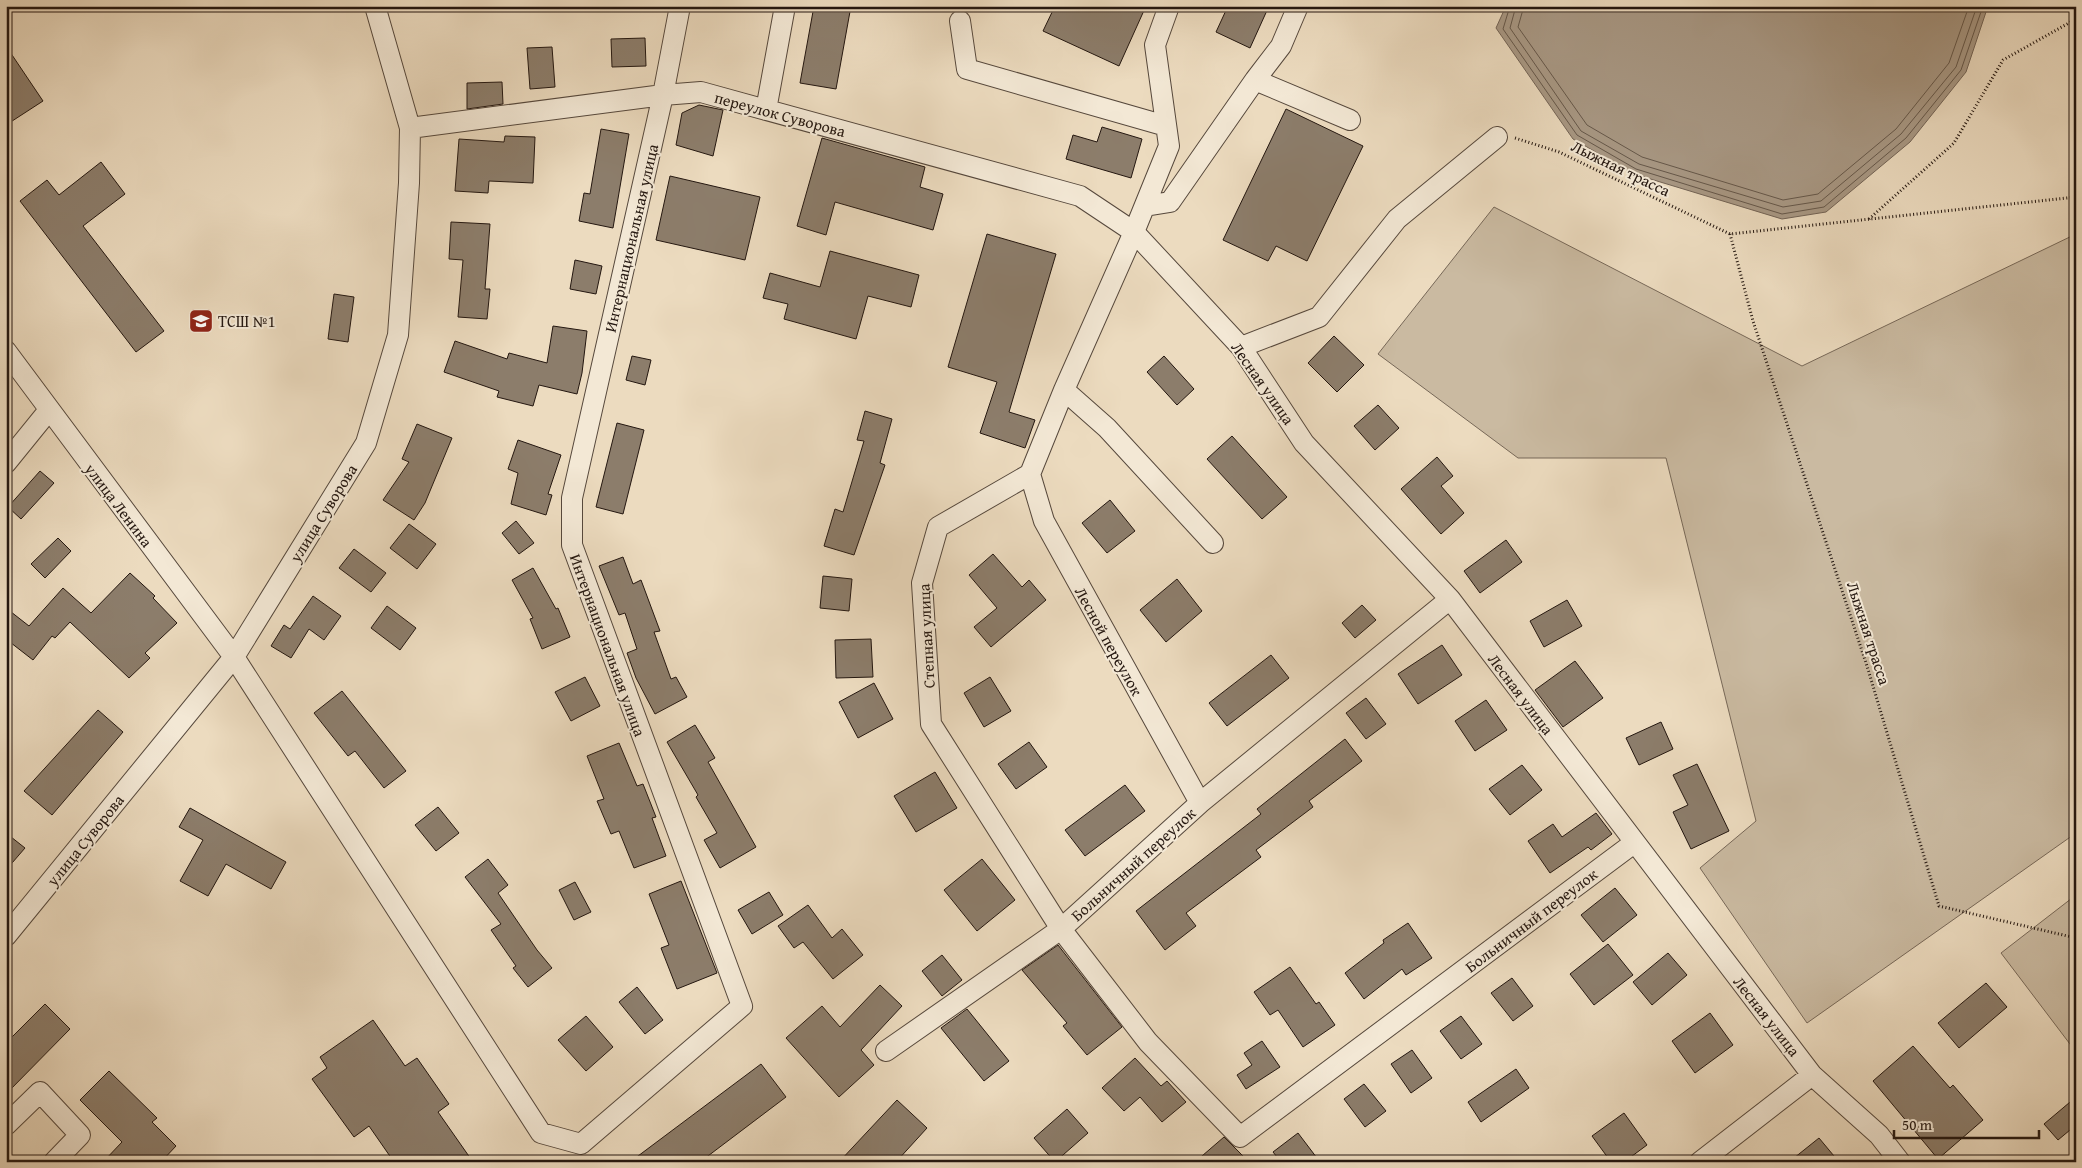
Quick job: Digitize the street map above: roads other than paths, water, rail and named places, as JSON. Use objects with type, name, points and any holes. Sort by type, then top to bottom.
[{"type":"street","name":"улица Суворова","points":[[6,936],[234,657],[366,443],[398,335],[409,183],[410,128],[376,6]]},
{"type":"street","name":"Интернациональная улица","points":[[581,1144],[742,1006],[572,545],[572,498],[663,95],[680,6]]},
{"type":"street","points":[[766,110],[785,6]]},
{"type":"street","points":[[1030,474],[1169,146],[1155,45],[1169,6]]},
{"type":"street","points":[[1145,206],[1170,202],[1281,46],[1298,6]]},
{"type":"street","points":[[960,21],[967,69],[1166,126]]},
{"type":"street","points":[[1255,80],[1350,120]]},
{"type":"street","name":"переулок Суворова","points":[[410,128],[663,95],[701,92],[1080,196],[1134,232]]},
{"type":"street","points":[[1241,347],[1319,317],[1397,220],[1497,137]]},
{"type":"street","name":"Лесная улица","points":[[1134,232],[1241,347],[1304,443],[1450,599],[1812,1075],[1879,1135],[1900,1162]]},
{"type":"street","name":"улица Ленина","points":[[6,351],[234,657],[542,1133],[581,1144]]},
{"type":"street","points":[[1064,390],[1107,428],[1213,543]]},
{"type":"street","points":[[6,463],[49,410]]},
{"type":"street","name":"Лесной переулок","points":[[1030,474],[1044,521],[1200,803]]},
{"type":"street","name":"Степная улица","points":[[1030,474],[938,527],[922,583],[931,724],[1061,929]]},
{"type":"street","name":"Больничный переулок","points":[[1450,599],[1200,803],[1061,929],[1148,1042],[1240,1137],[1634,843]]},
{"type":"street","points":[[886,1051],[1061,929]]},
{"type":"street","points":[[1700,1162],[1812,1075]]},
{"type":"street","points":[[6,1125],[40,1092],[80,1135],[54,1162]]},
{"type":"water","points":[[1506,6],[1988,6],[1966,72],[1910,142],[1826,212],[1782,219],[1634,174],[1573,139],[1496,28]]},
{"type":"place","name":"ТСШ №1","points":[[201,321]]}]
